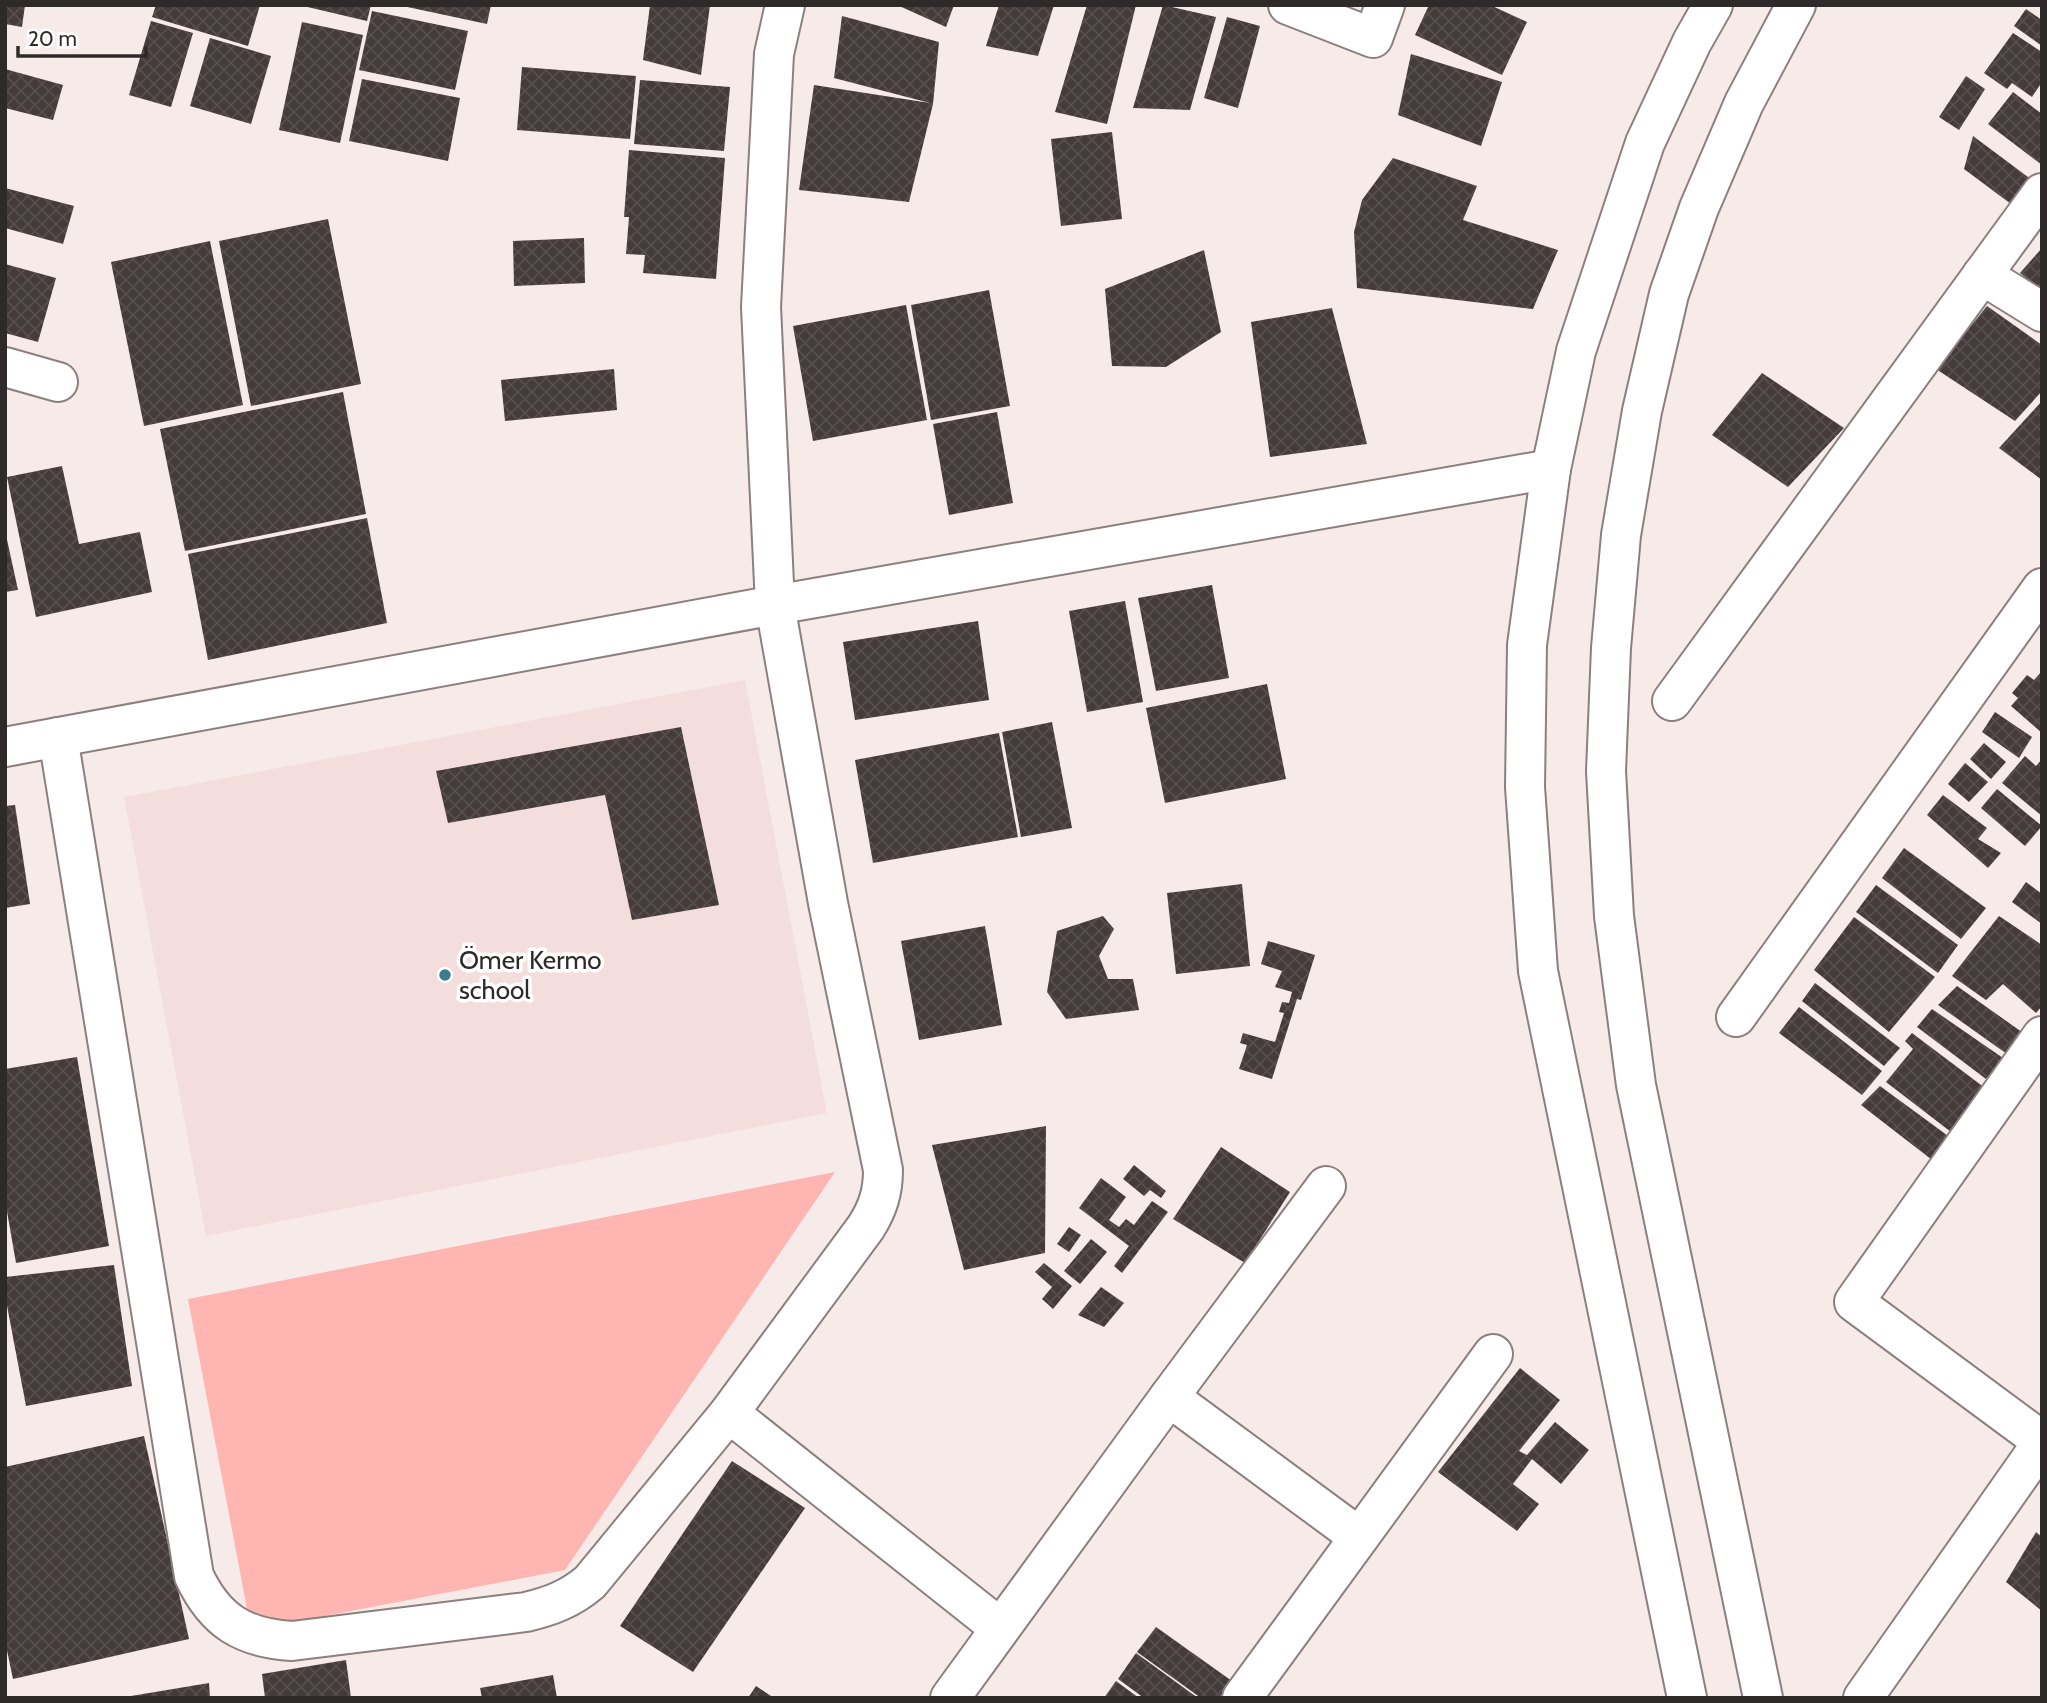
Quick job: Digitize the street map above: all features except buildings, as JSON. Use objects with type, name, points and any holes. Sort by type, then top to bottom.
[{"type":"street","points":[[58,737],[194,1576],[203,1595],[216,1612],[232,1625],[271,1640],[292,1641],[526,1612],[561,1602],[590,1583],[729,1413],[866,1227],[880,1200],[883,1185],[883,1170],[828,903],[775,605],[761,307],[774,54],[785,5]]},
{"type":"street","points":[[1288,5],[1373,38],[1385,5]]},
{"type":"street","points":[[1687,1698],[1538,971],[1525,787],[1527,645],[1551,469],[1576,351],[1645,143],[1692,42],[1713,5]]},
{"type":"street","points":[[1763,1698],[1636,1085],[1614,916],[1605,771],[1611,648],[1621,535],[1642,411],[1669,294],[1699,208],[1744,103],[1796,5]]},
{"type":"street","points":[[1672,701],[2042,193]]},
{"type":"street","points":[[1982,275],[2042,312]]},
{"type":"street","points":[[5,367],[58,382]]},
{"type":"street","points":[[5,747],[775,605],[1551,469]]},
{"type":"street","points":[[1736,1017],[2042,588]]},
{"type":"street","points":[[1863,1698],[2042,1442],[1854,1302],[2042,1035]]},
{"type":"street","points":[[950,1698],[1326,1186]]},
{"type":"street","points":[[1242,1698],[1493,1354]]},
{"type":"street","points":[[1169,1397],[1359,1536]]},
{"type":"street","points":[[729,1413],[1000,1628]]},
{"type":"shaded area","points":[[745,680],[827,1113],[206,1236],[124,797]]},
{"type":"shaded area","points":[[835,1172],[565,1570],[251,1630],[188,1299]]},
{"type":"place","name":"Ömer Kermo school","points":[[445,975]]}]
